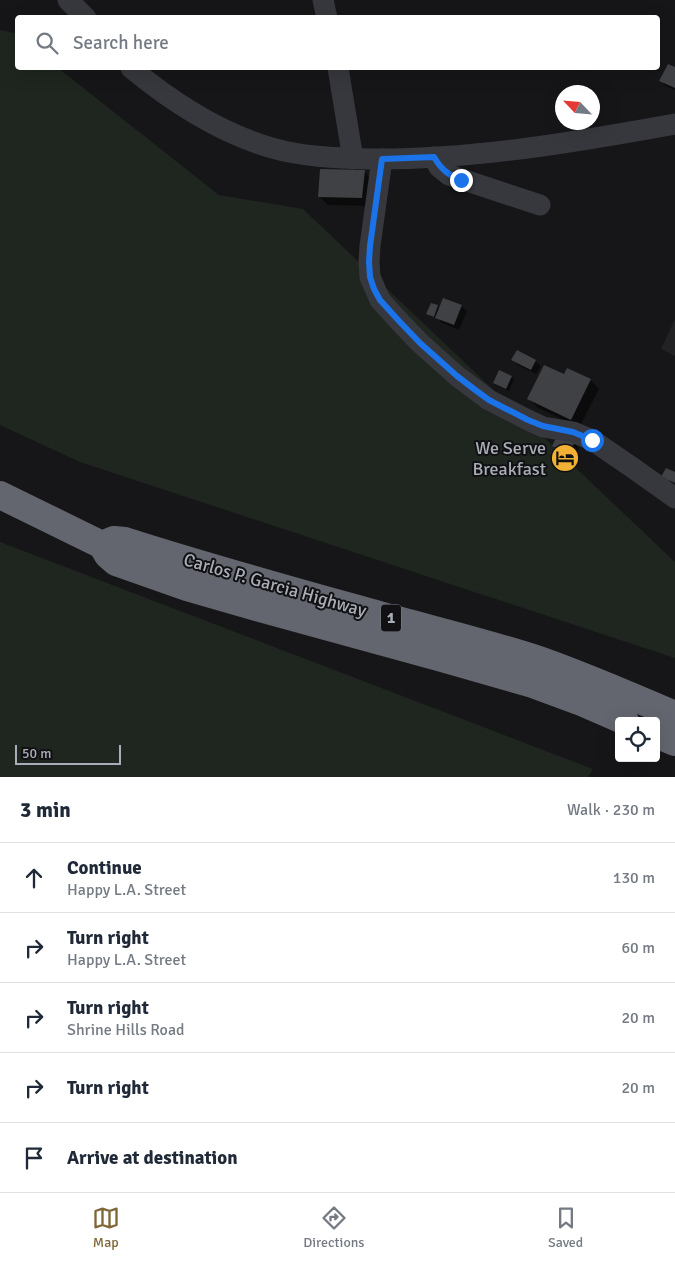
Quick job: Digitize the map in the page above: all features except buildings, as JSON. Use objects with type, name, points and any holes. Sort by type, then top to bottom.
[{"type":"highway","name":"Carlos P. Garcia Highway","points":[[0,495],[102,545],[108,555],[116,562],[187,587],[533,684],[616,717]]},
{"type":"highway","name":"Carlos P. Garcia Highway","points":[[102,545],[114,540],[125,541],[195,564],[500,648],[588,678],[675,715]]},
{"type":"highway","points":[[660,736],[675,742]]},
{"type":"street","points":[[68,0],[83,15]]},
{"type":"street","points":[[323,0],[326,15]]},
{"type":"street","points":[[134,70],[178,103],[225,130],[274,149],[309,155],[353,159],[434,157],[530,147],[675,124]]},
{"type":"street","points":[[338,70],[353,159]]},
{"type":"street","points":[[434,157],[439,167],[449,175],[540,205]]},
{"type":"street","points":[[382,159],[369,262],[370,277],[380,300],[420,343],[474,389],[528,420],[543,426],[573,432],[592,440],[675,498]]},
{"type":"shaded area","points":[[0,30],[15,33],[15,70],[61,70],[219,195],[303,209],[675,562],[675,658],[80,462],[0,425]]},
{"type":"shaded area","points":[[675,319],[675,356],[661,349]]},
{"type":"shaded area","points":[[0,542],[593,769],[588,777],[0,777]]},
{"type":"place","name":"We Serve Breakfast","points":[[565,458]]},
{"type":"route","points":[[461,180],[443,171],[434,157],[382,159],[369,262],[370,277],[374,289],[380,300],[420,343],[442,364],[489,400],[543,426],[580,434],[592,440]]}]
